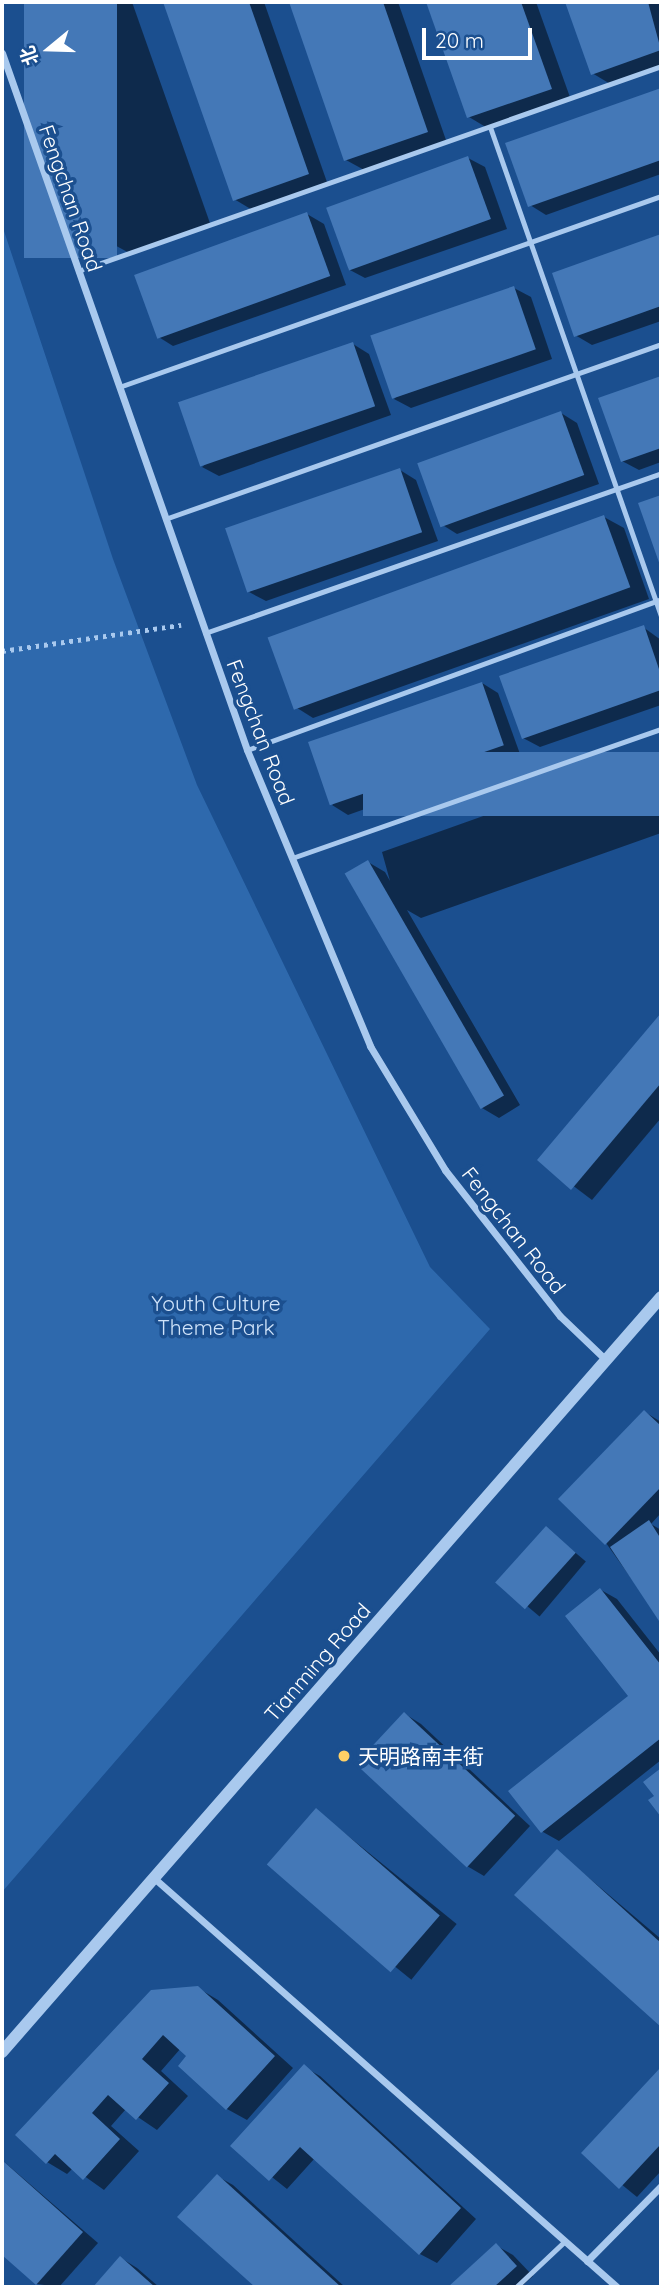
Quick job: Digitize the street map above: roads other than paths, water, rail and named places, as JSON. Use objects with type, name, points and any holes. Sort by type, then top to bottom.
[{"type":"street","name":"Fengchan Road","points":[[2,53],[247,750],[370,1046],[445,1170],[560,1316],[606,1360]]},
{"type":"street","name":"Tianming Road","points":[[2,2052],[661,1297]]},
{"type":"street","points":[[154,1878],[617,2287]]},
{"type":"street","points":[[587,2261],[661,2186]]},
{"type":"lane","points":[[78,271],[661,66]]},
{"type":"lane","points":[[489,127],[659,600],[661,616]]},
{"type":"lane","points":[[119,387],[661,196]]},
{"type":"lane","points":[[165,519],[661,344]]},
{"type":"lane","points":[[205,633],[661,473]]},
{"type":"lane","points":[[247,750],[659,600]]},
{"type":"lane","points":[[292,859],[661,729]]},
{"type":"lane","points":[[516,2287],[565,2241]]},
{"type":"place","name":"天明路南丰街","points":[[344,1756]]},
{"type":"park label","name":"Youth Culture Theme Park","points":[[216,1315]]}]
